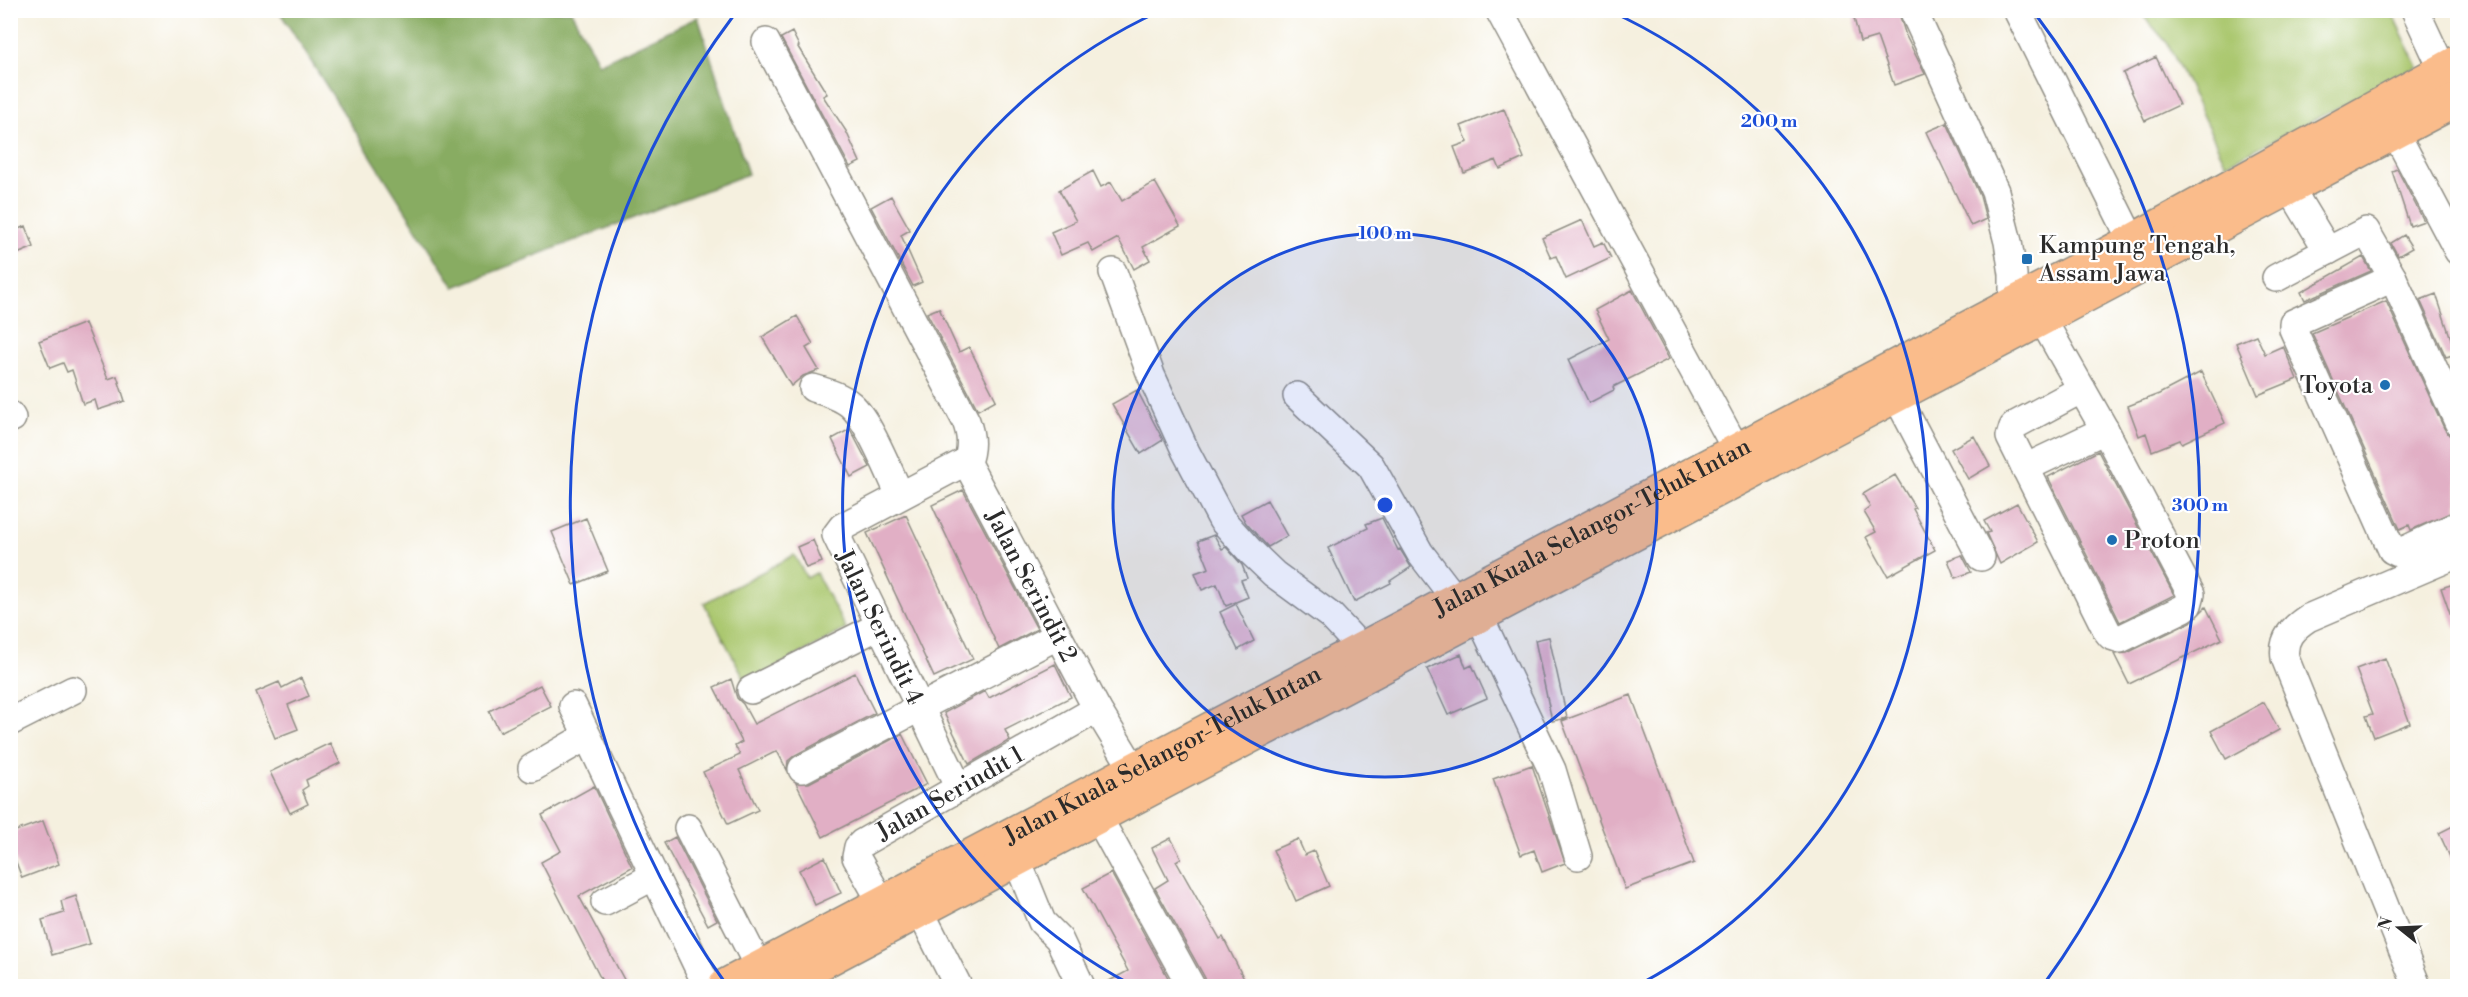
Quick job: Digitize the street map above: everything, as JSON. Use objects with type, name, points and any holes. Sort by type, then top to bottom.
[{"type":"highway","name":"Jalan Kuala Selangor-Teluk Intan","points":[[725,987],[768,977],[815,978],[920,911],[1098,817],[1468,608],[1737,451],[2132,241],[2450,66]]},
{"type":"highway","name":"Jalan Kuala Selangor-Teluk Intan","points":[[768,977],[882,903],[1362,649],[1468,608],[1896,396],[2457,99]]},
{"type":"street","points":[[1499,10],[1737,451]]},
{"type":"street","points":[[1913,10],[1995,191],[2008,242],[2013,274],[2013,303]]},
{"type":"street","points":[[2017,10],[2132,241]]},
{"type":"street","points":[[2415,10],[2450,66]]},
{"type":"street","points":[[766,42],[966,421],[971,436],[971,449],[966,465],[955,465],[900,495],[861,417],[851,405],[838,397],[813,388]]},
{"type":"street","points":[[2396,132],[2457,251]]},
{"type":"street","points":[[2290,188],[2328,251]]},
{"type":"street","points":[[2276,278],[2366,231],[2393,278],[2457,422]]},
{"type":"street","points":[[1113,273],[1150,375],[1186,452],[1222,520],[1274,574],[1330,616],[1362,649]]},
{"type":"street","points":[[2393,278],[2293,323],[2293,328],[2392,550],[2398,553],[2457,525]]},
{"type":"street","points":[[2042,319],[2082,388],[2105,430],[2191,594],[2188,605],[2184,608],[2126,637],[2115,638],[2108,632],[2010,437],[2013,427],[2082,388]]},
{"type":"street","points":[[1297,396],[1371,466],[1411,539],[1468,608],[1552,770],[1578,856]]},
{"type":"street","points":[[1896,396],[1981,557]]},
{"type":"street","points":[[2025,468],[2105,430]]},
{"type":"street","name":"Jalan Serindit 2","points":[[966,465],[1097,709],[1134,770]]},
{"type":"street","name":"Jalan Serindit 4","points":[[900,495],[842,526],[836,536],[959,788]]},
{"type":"street","points":[[2417,987],[2284,658],[2283,649],[2289,634],[2308,618],[2457,555]]},
{"type":"street","points":[[751,690],[879,626]]},
{"type":"street","points":[[802,769],[1057,636]]},
{"type":"street","points":[[10,722],[73,690]]},
{"type":"street","points":[[573,706],[707,987]]},
{"type":"street","name":"Jalan Serindit 1","points":[[882,903],[858,862],[856,857],[858,847],[1097,709]]},
{"type":"street","points":[[532,768],[587,736]]},
{"type":"street","points":[[1098,817],[1191,987]]},
{"type":"street","points":[[688,828],[768,977]]},
{"type":"street","points":[[1017,860],[1042,922],[1059,939],[1081,987]]},
{"type":"street","points":[[605,902],[654,876]]},
{"type":"street","points":[[920,911],[958,987]]},
{"type":"green space","points":[[279,11],[571,11],[599,64],[698,17],[748,174],[454,287]]},
{"type":"green space","points":[[2139,11],[2391,11],[2418,67],[2226,164],[2168,44]]},
{"type":"green space","points":[[794,555],[807,578],[816,573],[846,629],[747,683],[704,603]]},
{"type":"building","points":[[1852,10],[1898,10],[1906,36],[1925,74],[1894,85],[1877,37],[1860,42]]},
{"type":"building","points":[[792,32],[798,47],[827,94],[823,96],[846,131],[860,162],[850,167],[781,38]]},
{"type":"building","points":[[2156,57],[2179,105],[2145,121],[2123,73]]},
{"type":"building","points":[[1504,109],[1524,158],[1500,169],[1496,160],[1464,173],[1454,147],[1468,142],[1461,126]]},
{"type":"building","points":[[1947,123],[1980,196],[1986,219],[1971,226],[1926,132]]},
{"type":"building","points":[[2397,169],[2424,221],[2410,226],[2392,171]]},
{"type":"building","points":[[1093,171],[1101,187],[1111,182],[1122,201],[1155,182],[1180,226],[1143,247],[1150,260],[1134,269],[1118,238],[1093,252],[1088,243],[1061,255],[1051,232],[1076,221],[1059,190]]},
{"type":"building","points":[[891,196],[910,230],[901,235],[922,282],[913,286],[871,207]]},
{"type":"building","points":[[1582,220],[1594,246],[1603,242],[1611,258],[1566,279],[1556,256],[1551,258],[1542,238]]},
{"type":"building","points":[[26,226],[34,247],[10,257],[10,232]]},
{"type":"building","points":[[2404,235],[2412,248],[2398,256],[2391,243]]},
{"type":"building","points":[[2363,257],[2371,271],[2305,300],[2301,292]]},
{"type":"building","points":[[1632,290],[1669,359],[1613,387],[1614,390],[1589,403],[1568,360],[1609,339],[1595,310]]},
{"type":"building","points":[[2436,294],[2456,354],[2446,357],[2420,300]]},
{"type":"building","name":"Toyota","points":[[2386,301],[2444,428],[2449,435],[2457,438],[2457,510],[2411,530],[2409,525],[2400,529],[2312,333]]},
{"type":"building","points":[[939,308],[959,352],[969,347],[996,400],[978,410],[927,313]]},
{"type":"building","points":[[797,316],[813,344],[806,348],[819,370],[803,376],[791,386],[762,337]]},
{"type":"building","points":[[85,323],[108,379],[117,376],[125,401],[98,410],[95,400],[83,404],[72,370],[67,372],[63,363],[50,368],[39,341]]},
{"type":"building","points":[[2256,335],[2265,354],[2283,346],[2297,379],[2258,395],[2236,343]]},
{"type":"building","points":[[2201,372],[2225,423],[2182,443],[2180,440],[2152,451],[2146,433],[2139,436],[2128,406],[2159,394]]},
{"type":"building","points":[[1137,390],[1163,440],[1141,454],[1112,404]]},
{"type":"building","points":[[850,429],[870,467],[851,477],[832,439]]},
{"type":"building","points":[[1974,436],[1990,466],[1968,479],[1951,449]]},
{"type":"building","name":"Proton","points":[[2098,451],[2174,595],[2120,622],[2048,477]]},
{"type":"building","points":[[1895,475],[1915,508],[1913,509],[1935,550],[1888,576],[1866,537],[1876,532],[1864,512],[1870,507],[1863,494]]},
{"type":"building","points":[[963,490],[1037,629],[999,649],[932,505]]},
{"type":"building","points":[[1267,500],[1287,536],[1268,547],[1246,523],[1241,514]]},
{"type":"building","points":[[2017,503],[2038,542],[2000,564],[1986,533],[1990,532],[1984,521]]},
{"type":"building","points":[[906,515],[973,659],[934,677],[867,533]]},
{"type":"building","points":[[586,518],[608,571],[574,585],[552,532]]},
{"type":"building","points":[[1382,518],[1398,550],[1400,549],[1411,567],[1390,581],[1391,583],[1354,602],[1328,548],[1368,528],[1366,524]]},
{"type":"building","points":[[1214,535],[1222,549],[1226,547],[1242,565],[1247,578],[1241,580],[1248,597],[1226,606],[1217,584],[1202,590],[1195,573],[1209,568],[1198,541]]},
{"type":"building","points":[[813,540],[822,562],[806,568],[797,547]]},
{"type":"building","points":[[1962,555],[1971,572],[1955,578],[1948,560]]},
{"type":"building","points":[[2457,583],[2457,628],[2455,628],[2441,588]]},
{"type":"building","points":[[1236,604],[1254,641],[1238,650],[1220,612]]},
{"type":"building","points":[[2206,607],[2222,639],[2129,684],[2114,654],[2127,653],[2191,622]]},
{"type":"building","points":[[1549,637],[1567,718],[1552,721],[1535,640]]},
{"type":"building","points":[[1461,654],[1466,668],[1472,665],[1487,698],[1448,715],[1427,669]]},
{"type":"building","points":[[2385,658],[2410,723],[2374,737],[2366,716],[2373,714],[2356,669]]},
{"type":"building","points":[[1055,664],[1071,697],[1005,730],[1010,740],[969,764],[944,713],[985,691],[989,698]]},
{"type":"building","points":[[855,673],[875,713],[795,755],[788,761],[787,770],[777,751],[739,770],[758,810],[728,824],[703,772],[740,755],[735,746],[742,742],[714,687],[731,679],[737,698],[754,724]]},
{"type":"building","points":[[301,678],[309,696],[288,705],[298,729],[275,738],[256,692],[279,682],[282,688]]},
{"type":"building","points":[[540,685],[551,706],[500,732],[489,711]]},
{"type":"building","points":[[1631,695],[1694,863],[1625,889],[1562,721]]},
{"type":"building","points":[[2264,702],[2279,730],[2226,759],[2211,731]]},
{"type":"building","points":[[902,734],[927,784],[823,837],[796,783],[809,783]]},
{"type":"building","points":[[330,743],[340,763],[306,780],[308,786],[302,790],[308,804],[290,813],[270,772]]},
{"type":"building","points":[[1532,765],[1565,863],[1542,872],[1534,850],[1521,855],[1493,779]]},
{"type":"building","points":[[594,786],[632,867],[579,896],[628,987],[605,987],[541,862],[561,851],[542,815]]},
{"type":"building","points":[[43,821],[59,864],[22,878],[10,846],[10,833]]},
{"type":"building","points":[[2457,824],[2457,872],[2439,833]]},
{"type":"building","points":[[675,837],[717,920],[708,925],[664,843]]},
{"type":"building","points":[[1171,838],[1181,858],[1176,861],[1220,939],[1223,937],[1248,987],[1207,987],[1205,978],[1155,888],[1168,880],[1152,848]]},
{"type":"building","points":[[1298,839],[1305,855],[1314,851],[1329,886],[1296,901],[1273,850]]},
{"type":"building","points":[[825,857],[841,893],[815,905],[799,870]]},
{"type":"building","points":[[1111,873],[1173,987],[1098,987],[1128,971],[1083,888]]},
{"type":"building","points":[[76,896],[90,944],[52,955],[42,920],[64,913],[61,901]]},
{"type":"place","name":"Kampung Tengah, Assam Jawa","points":[[2027,259]]},
{"type":"place","name":"Toyota","points":[[2385,385]]},
{"type":"place","name":"Proton","points":[[2112,540]]}]
